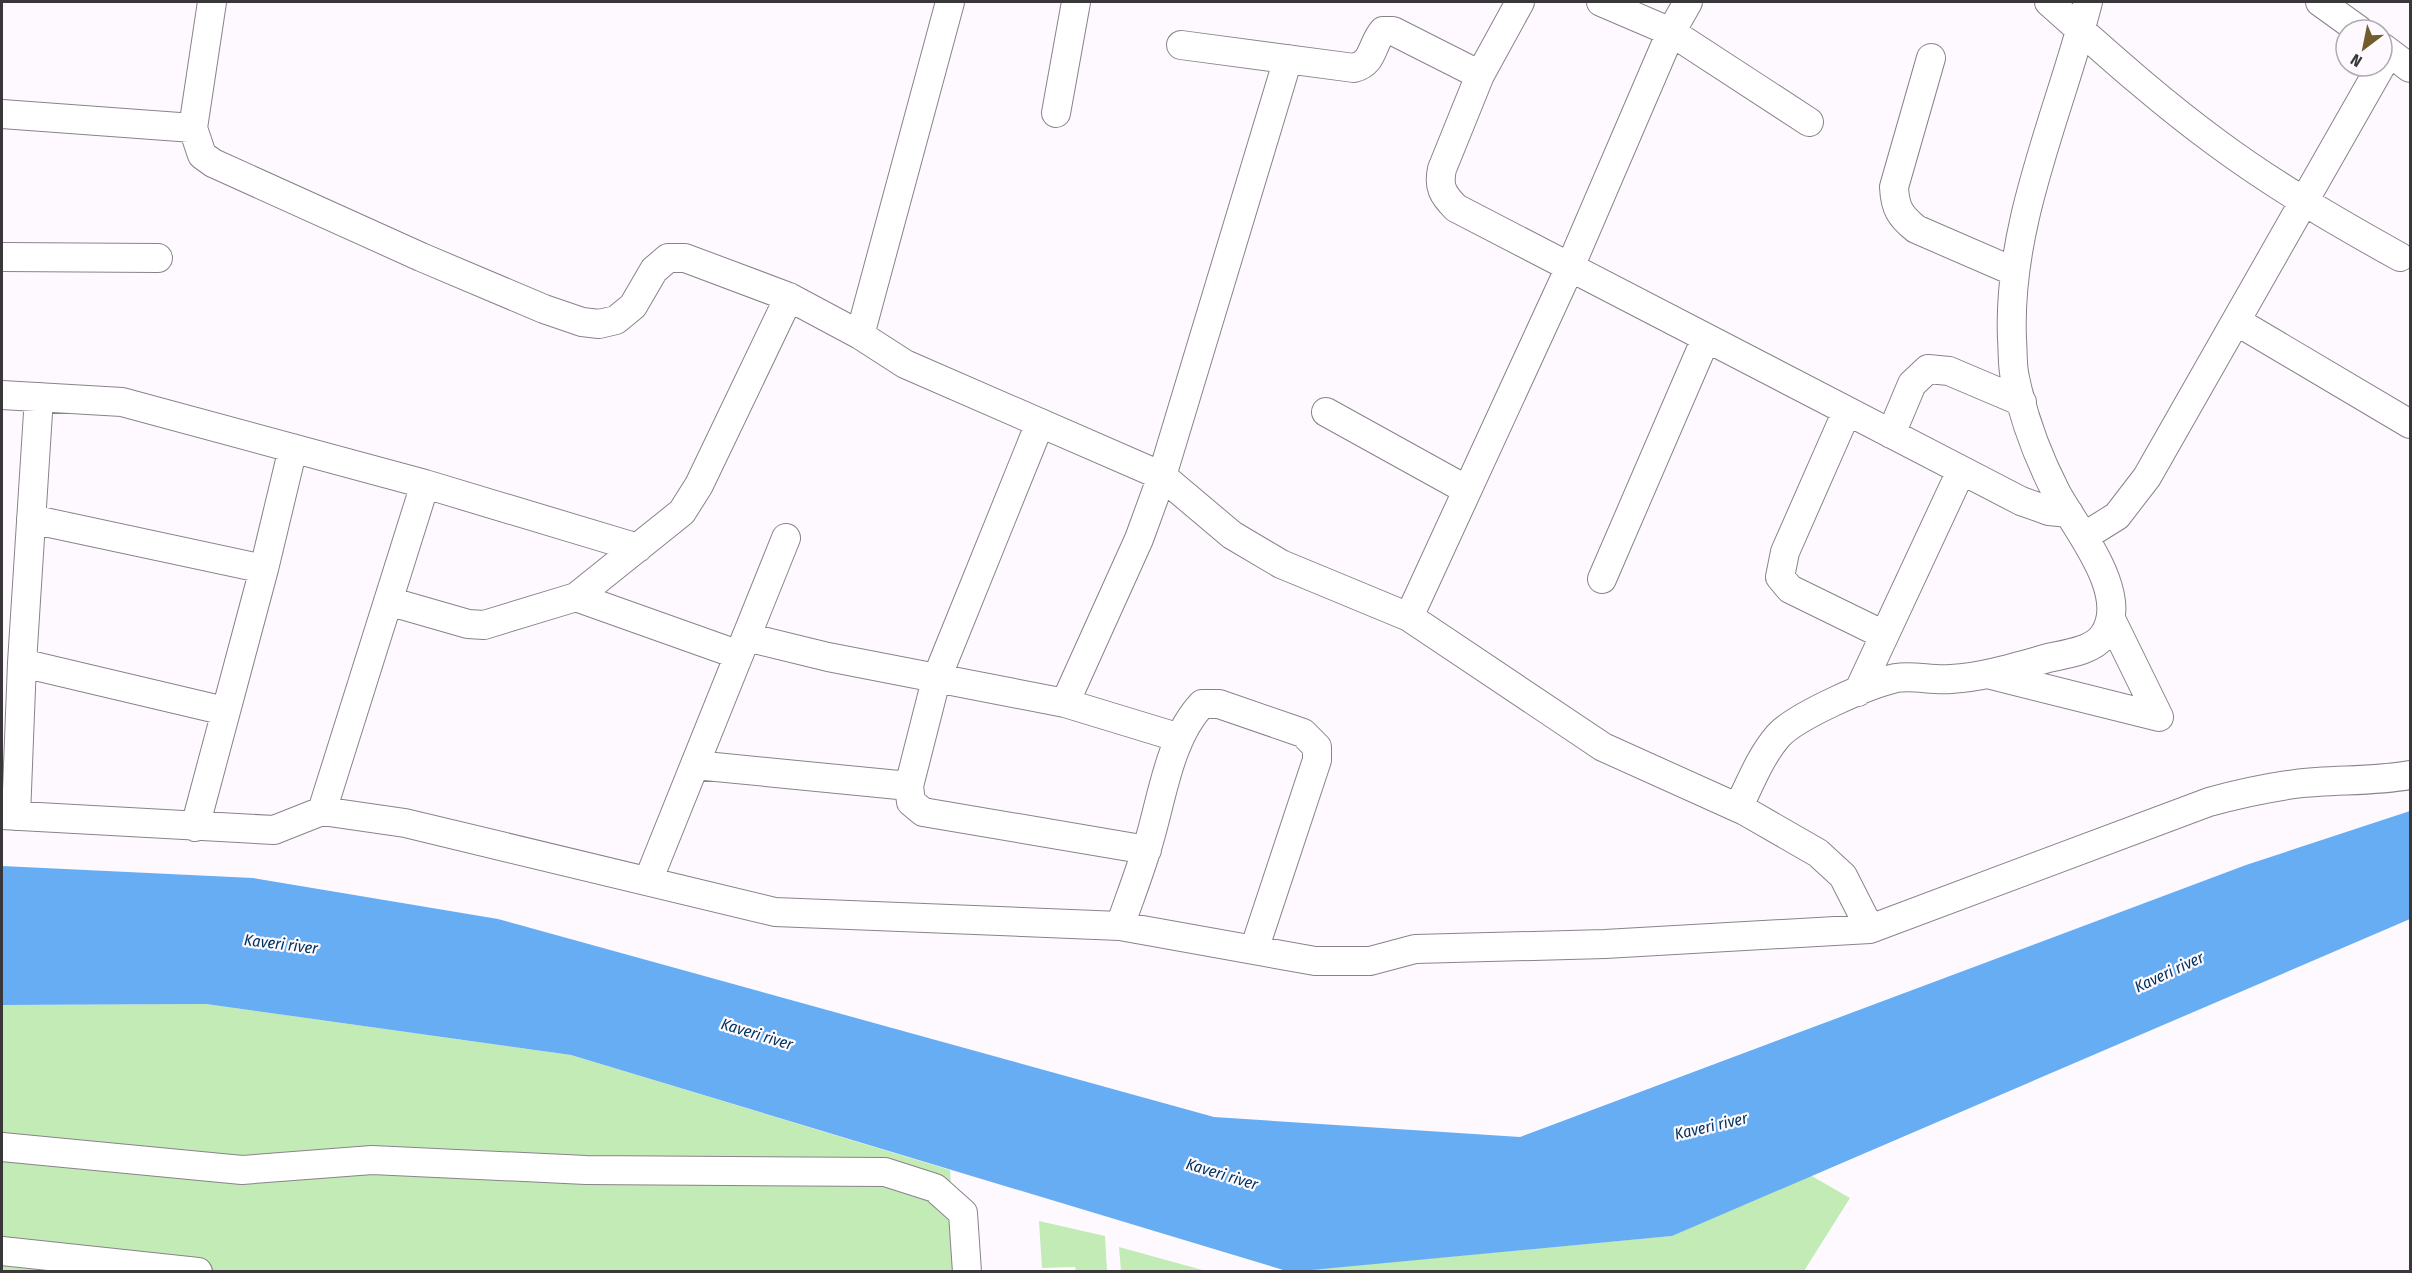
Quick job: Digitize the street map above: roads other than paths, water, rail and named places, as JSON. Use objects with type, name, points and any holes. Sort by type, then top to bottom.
[{"type":"street","points":[[212,2],[193,128],[202,155],[213,164],[422,257],[544,309],[582,322],[599,324],[616,320],[633,306],[654,270],[668,258],[685,258],[789,297],[860,335],[906,364],[1162,476],[1232,535],[1281,564],[1409,617],[1603,747],[1738,808],[1818,854],[1843,876],[1870,928]]},
{"type":"street","points":[[860,335],[950,2]]},
{"type":"street","points":[[1056,113],[1076,2]]},
{"type":"street","points":[[1520,2],[1480,75],[1442,169],[1439,184],[1445,197],[1456,208],[2021,501],[2049,511],[2069,513]]},
{"type":"street","points":[[1601,2],[1671,32],[1809,122]]},
{"type":"street","points":[[1409,617],[1570,267],[1671,32],[1688,2]]},
{"type":"street","points":[[2049,2],[2151,92],[2216,143],[2304,201],[2400,256]]},
{"type":"street","points":[[1986,674],[2159,717],[2112,621],[2112,601],[2085,536],[2069,513],[2044,464],[2014,376],[2011,320],[2015,272],[2037,172],[2088,2]]},
{"type":"street","points":[[2320,2],[2342,18]]},
{"type":"street","points":[[1181,45],[1354,68],[1364,66],[1370,60],[1375,39],[1383,31],[1393,31],[1480,75]]},
{"type":"street","points":[[1931,58],[1894,187],[1895,206],[1903,219],[1916,229],[2015,272]]},
{"type":"street","points":[[1065,703],[1139,539],[1162,476],[1288,59]]},
{"type":"street","points":[[2085,536],[2110,521],[2128,503],[2179,424],[2304,201],[2378,78]]},
{"type":"street","points":[[2,114],[193,128]]},
{"type":"street","points":[[2,257],[158,258]]},
{"type":"street","points":[[388,601],[468,624],[484,624],[576,597],[682,512],[699,485],[789,297]]},
{"type":"street","points":[[2236,321],[2410,424]]},
{"type":"street","points":[[1602,579],[1706,338]]},
{"type":"street","points":[[1891,434],[1912,384],[1928,369],[1948,370],[2022,402]]},
{"type":"street","points":[[2,395],[122,402],[425,484],[638,548]]},
{"type":"street","points":[[39,397],[22,663],[9,815],[274,830],[322,811],[405,823],[775,912],[1120,926],[1315,961],[1370,961],[1415,949],[1605,944],[1870,928],[2232,796],[2297,784],[2383,780],[2410,775]]},
{"type":"street","points":[[1847,411],[1785,552],[1780,577],[1782,583],[1790,589],[1884,636]]},
{"type":"street","points":[[1326,412],[1467,490]]},
{"type":"street","points":[[1040,423],[936,680],[909,786],[911,802],[923,812],[1147,850]]},
{"type":"street","points":[[195,827],[264,569],[293,448]]},
{"type":"street","points":[[1858,692],[1961,471]]},
{"type":"street","points":[[322,811],[425,484]]},
{"type":"street","points":[[31,519],[264,569]]},
{"type":"street","points":[[648,881],[786,538]]},
{"type":"street","points":[[576,597],[743,646],[1065,703],[1180,738]]},
{"type":"street","points":[[1738,808],[1766,751],[1780,733],[1804,717],[1894,678],[1950,680],[1986,674],[2084,649],[2101,639],[2112,621]]},
{"type":"street","points":[[22,663],[225,711]]},
{"type":"street","points":[[1120,926],[1147,850],[1180,738],[1190,717],[1202,704],[1219,704],[1303,733],[1317,747],[1317,760],[1254,950]]},
{"type":"street","points":[[695,765],[909,786]]},
{"type":"street","points":[[2,1147],[242,1170],[372,1160],[586,1170],[885,1172],[935,1188],[963,1213],[967,1272]]},
{"type":"street","points":[[2,1251],[198,1272]]},
{"type":"water","name":"Kaveri river","points":[[2410,811],[2410,919],[1672,1236],[1290,1272],[571,1055],[206,1004],[2,1005],[2,866],[253,878],[498,919],[1214,1117],[1520,1137],[2246,865]]}]
